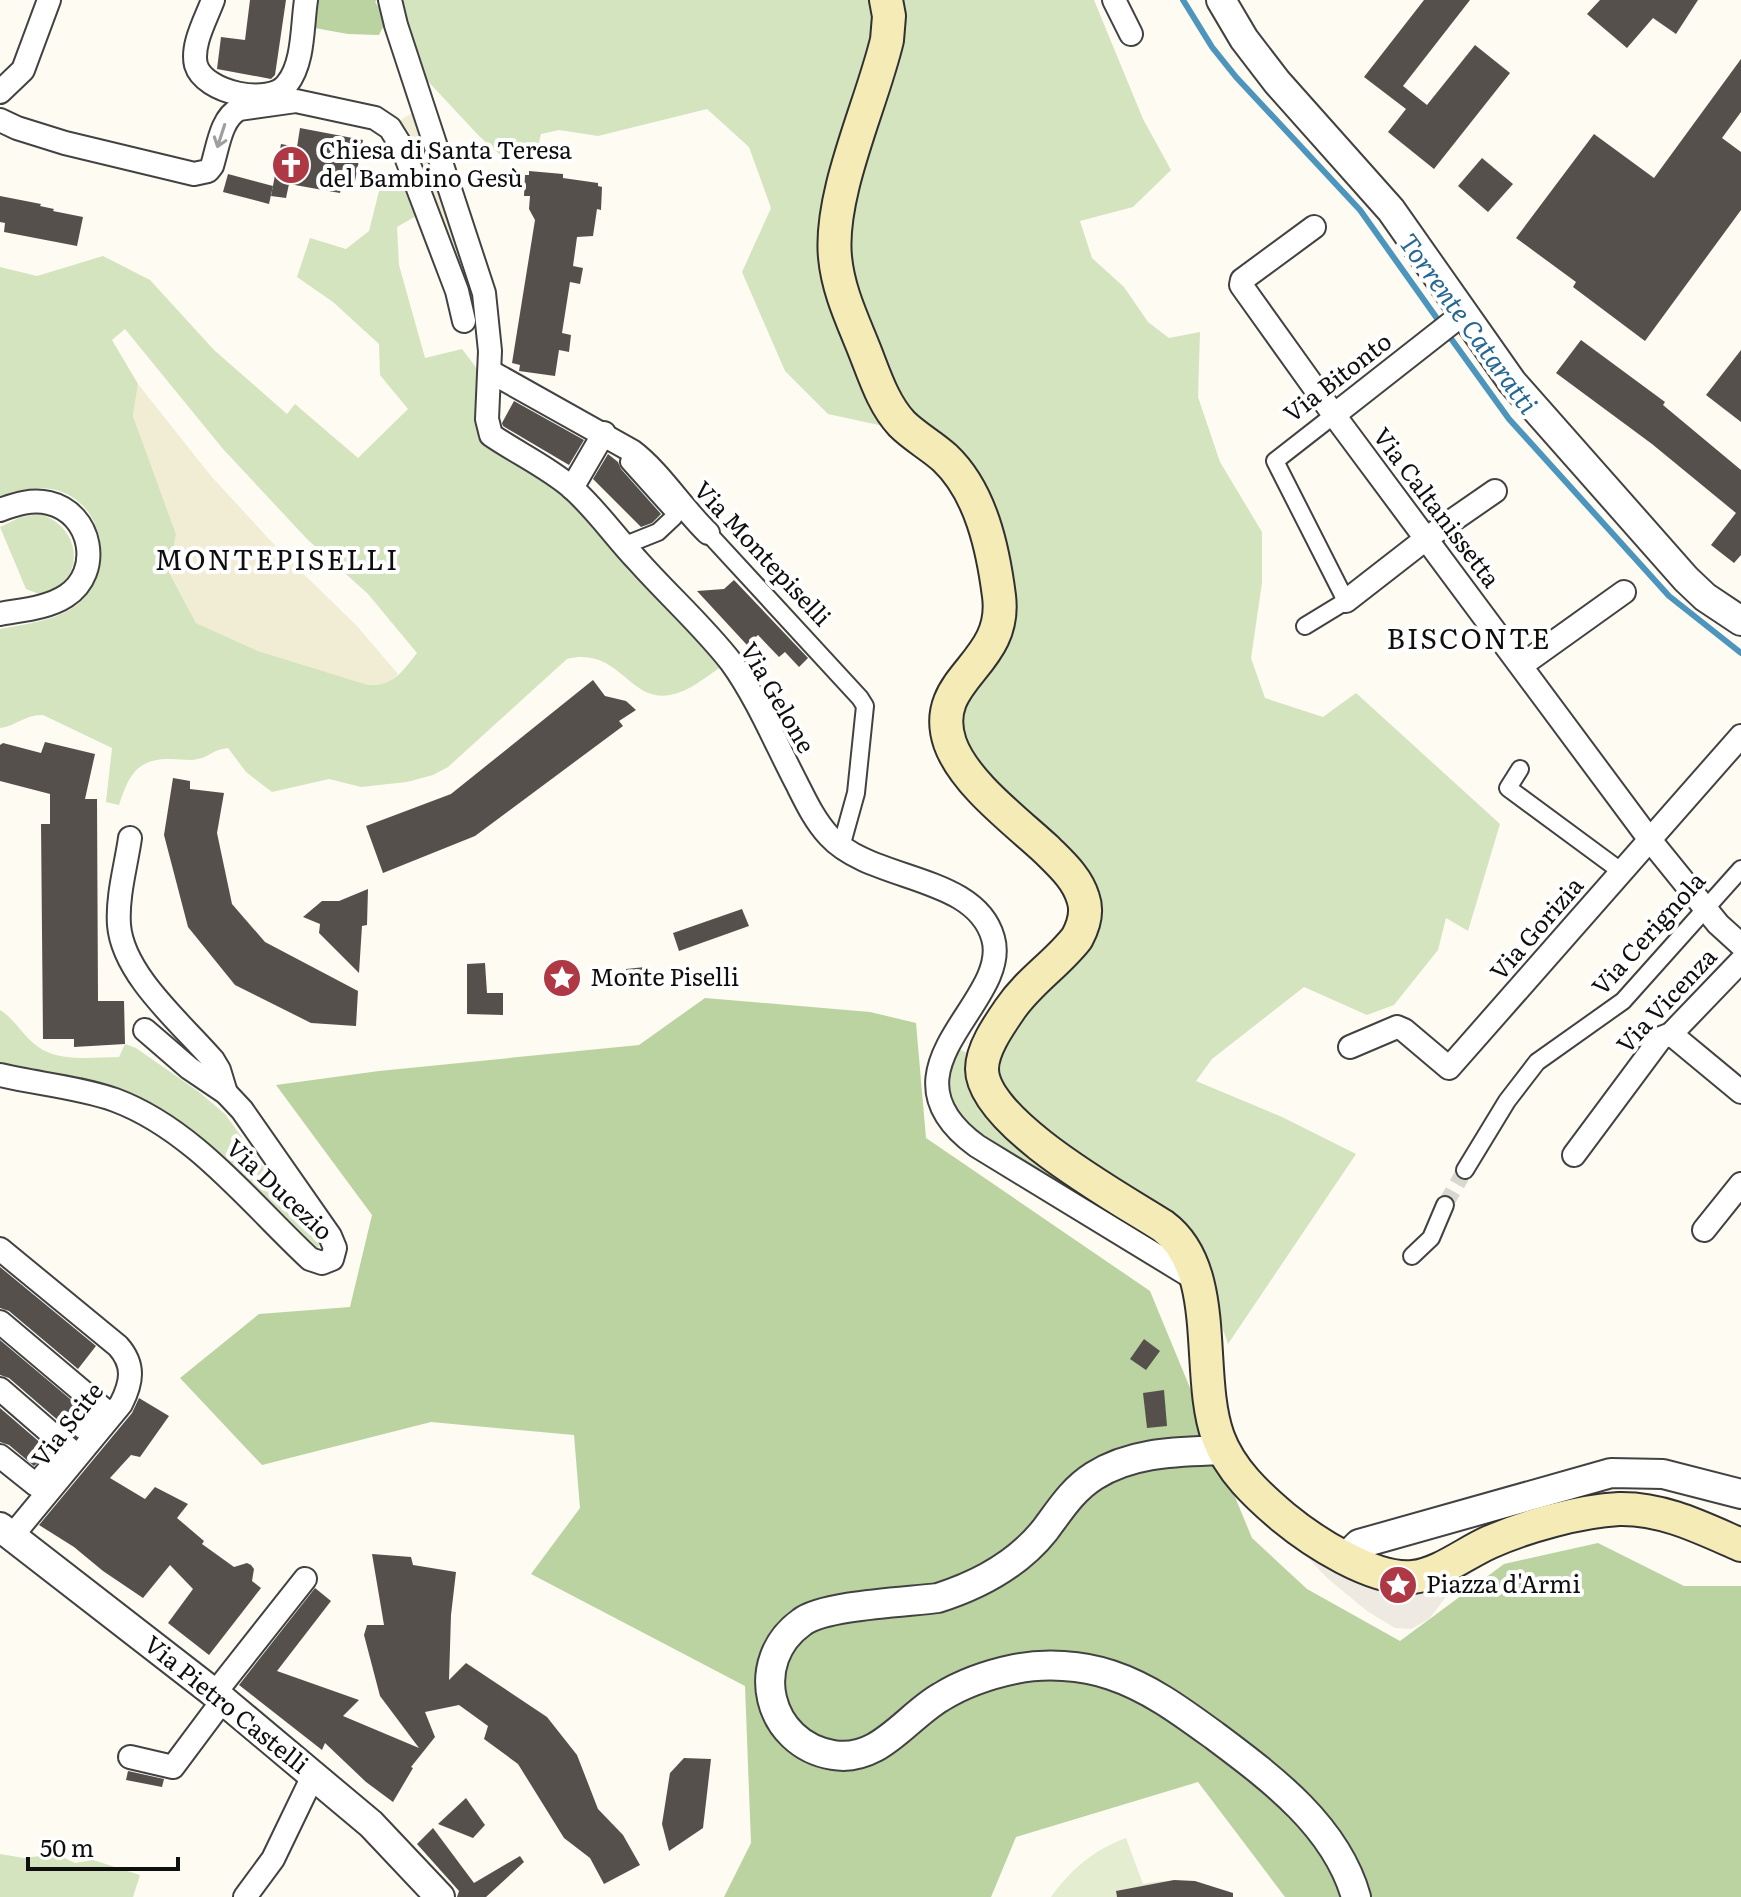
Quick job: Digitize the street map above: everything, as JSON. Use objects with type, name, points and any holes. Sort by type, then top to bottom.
[{"type":"main road","points":[[886,0],[889,16],[887,40],[838,212],[835,255],[842,295],[893,413],[957,471],[967,484],[978,508],[996,577],[1000,617],[991,646],[958,685],[947,708],[951,746],[972,778],[1073,878],[1086,910],[1077,938],[1026,988],[999,1026],[984,1059],[983,1076],[997,1102],[1029,1138],[1175,1234],[1187,1252],[1195,1279],[1213,1417],[1224,1450],[1248,1485],[1285,1518],[1346,1557],[1376,1572],[1413,1577],[1438,1569],[1491,1541],[1523,1530],[1619,1509],[1649,1511],[1686,1521],[1741,1545]]},
{"type":"street","points":[[0,92],[23,70],[49,0]]},
{"type":"street","points":[[213,0],[195,52],[197,69],[214,86],[375,118],[390,128],[403,149],[457,291],[464,321]]},
{"type":"street","points":[[0,120],[65,143],[201,174],[212,166],[231,113],[279,97],[285,88],[296,67],[306,0]]},
{"type":"street","name":"Via Gelone","points":[[390,0],[479,277],[486,309],[491,372],[487,419],[491,435],[572,488],[730,662],[810,809],[828,835],[841,847],[878,867],[949,891],[978,912],[993,938],[993,965],[957,1027],[942,1061],[941,1102],[953,1126],[977,1146],[1195,1279]]},
{"type":"street","points":[[1114,0],[1131,34]]},
{"type":"street","points":[[1221,0],[1256,55],[1391,210],[1458,317],[1530,404],[1686,579],[1705,597],[1741,621]]},
{"type":"street","name":"Via Caltanissetta","points":[[1314,227],[1242,280],[1241,285],[1650,840],[1705,908],[1741,945]]},
{"type":"street","name":"Via Bitonto","points":[[1346,601],[1275,461],[1458,317]]},
{"type":"street","name":"Via Montepiselli","points":[[491,372],[604,433],[643,459],[684,510],[860,698],[865,706],[856,793],[841,847]]},
{"type":"street","points":[[572,488],[604,433]]},
{"type":"street","points":[[623,546],[658,532],[674,517],[674,512],[629,462],[632,451]]},
{"type":"street","points":[[1305,626],[1346,601],[1427,538],[1495,491]]},
{"type":"street","points":[[0,510],[23,502],[56,505],[80,524],[89,551],[84,575],[67,595],[46,604],[0,614]]},
{"type":"street","points":[[1522,665],[1624,592]]},
{"type":"street","name":"Via Gorizia","points":[[1350,1047],[1397,1027],[1449,1068],[1741,736]]},
{"type":"street","points":[[1520,769],[1508,788],[1622,872]]},
{"type":"street","points":[[130,838],[119,911],[125,950],[147,986],[213,1060],[226,1093]]},
{"type":"street","name":"Via Cerignola","points":[[1465,1170],[1507,1101],[1537,1062],[1623,1001],[1741,869]]},
{"type":"street","name":"Via Vicenza","points":[[1574,1155],[1661,1038],[1671,1034],[1741,961]]},
{"type":"street","name":"Via Ducezio","points":[[0,1075],[105,1097],[164,1124],[194,1146],[310,1259],[327,1262],[334,1255],[335,1248],[330,1236],[242,1110],[226,1093],[206,1082],[145,1030]]},
{"type":"street","points":[[1671,1034],[1741,1092]]},
{"type":"street","points":[[1704,1230],[1741,1184]]},
{"type":"street","points":[[1412,1256],[1431,1238],[1445,1205]]},
{"type":"street","name":"Via Scite","points":[[0,1249],[118,1346],[127,1356],[131,1373],[121,1404],[6,1532]]},
{"type":"street","points":[[0,1322],[102,1408],[36,1485],[0,1456]]},
{"type":"street","points":[[0,1389],[68,1448]]},
{"type":"street","points":[[1224,1450],[1148,1455],[1093,1476],[1060,1508],[1044,1532],[1010,1564],[972,1586],[938,1598],[834,1611],[803,1621],[781,1644],[775,1659],[770,1675],[774,1709],[785,1728],[797,1740],[833,1755],[849,1756],[868,1752],[884,1743],[941,1696],[1016,1669],[1069,1666],[1111,1675],[1169,1703],[1274,1781],[1308,1816],[1336,1852],[1347,1870],[1356,1897]]},
{"type":"street","points":[[1346,1557],[1359,1544],[1611,1473],[1663,1474],[1741,1494]]},
{"type":"street","name":"Via Pietro Castelli","points":[[6,1532],[219,1696],[384,1837],[440,1897]]},
{"type":"street","points":[[130,1757],[173,1767],[219,1696],[305,1579]]},
{"type":"street","points":[[245,1897],[273,1859],[313,1776]]},
{"type":"shaded area","points":[[414,112],[474,291],[471,315],[397,122]]},
{"type":"shaded area","points":[[138,384],[211,476],[282,553],[357,626],[398,674],[389,683],[383,686],[365,684],[258,651],[196,623],[169,571],[176,534],[133,416]]},
{"type":"shaded area","name":"Piazza d'Armi","points":[[1291,1540],[1376,1572],[1456,1559],[1470,1576],[1449,1593],[1429,1619],[1411,1629],[1395,1628],[1367,1611],[1326,1577]]},
{"type":"green space","points":[[313,0],[377,0],[375,2],[387,19],[379,35],[348,34],[309,27]]},
{"type":"green space","points":[[399,0],[1094,0],[1143,119],[1171,170],[1133,207],[1080,221],[1092,258],[1124,287],[1148,322],[1169,338],[1200,332],[1198,397],[1220,462],[1262,532],[1262,583],[1251,658],[1265,698],[1323,717],[1356,693],[1500,824],[1468,931],[1446,918],[1438,950],[1394,1005],[1367,1015],[1304,987],[1212,1059],[1196,1081],[1282,1117],[1356,1154],[1228,1344],[1201,1266],[1063,1152],[992,1081],[1001,1042],[1099,927],[973,766],[959,722],[1001,547],[902,430],[828,414],[785,371],[742,272],[771,208],[749,147],[707,109],[598,136],[559,130],[541,134],[534,163],[505,159],[423,76]]},
{"type":"green space","points":[[408,178],[423,212],[397,227],[399,265],[425,358],[462,349],[480,376],[476,423],[482,440],[564,495],[721,667],[684,691],[656,695],[644,691],[599,660],[585,657],[567,659],[448,767],[407,782],[361,787],[329,779],[272,792],[246,772],[228,748],[195,760],[160,759],[142,765],[131,777],[119,805],[106,802],[112,748],[43,715],[31,716],[0,728],[0,629],[50,618],[77,605],[88,594],[95,580],[101,550],[93,520],[72,497],[55,490],[36,488],[0,498],[0,267],[37,276],[103,256],[150,280],[214,350],[287,414],[295,404],[358,458],[408,409],[380,375],[379,344],[333,302],[297,277],[310,238],[346,249],[369,231],[382,179]],"holes":[[[125,329],[223,449],[307,539],[368,594],[417,653],[395,678],[382,684],[365,684],[258,651],[196,623],[169,572],[176,534],[133,416],[138,384],[112,340]]]},
{"type":"green space","points":[[39,514],[54,520],[64,530],[74,555],[66,579],[55,588],[39,594],[26,589],[0,527],[21,517]]},
{"type":"green space","points":[[705,998],[870,1012],[916,1023],[926,1138],[1150,1291],[1252,1538],[1307,1589],[1400,1641],[1504,1564],[1598,1543],[1684,1586],[1741,1586],[1741,1897],[1285,1897],[1198,1782],[1016,1837],[991,1897],[724,1897],[751,1843],[745,1686],[531,1574],[580,1508],[574,1435],[431,1422],[262,1465],[180,1378],[259,1314],[350,1307],[372,1215],[276,1085],[379,1071],[639,1045]]},
{"type":"green space","points":[[0,1010],[32,1042],[55,1055],[119,1057],[125,1044],[136,1048],[199,1092],[225,1114],[319,1244],[318,1249],[295,1234],[196,1133],[154,1106],[112,1089],[0,1063]]},
{"type":"green space","points":[[957,1048],[973,1056],[971,1069],[1179,1259],[982,1138],[960,1116],[950,1098],[949,1078]]},
{"type":"green space","points":[[1126,1838],[1143,1884],[1189,1882],[1233,1897],[1051,1897],[1084,1862]]},
{"type":"green space","points":[[0,1854],[24,1858],[56,1854],[75,1863],[93,1860],[140,1875],[133,1897],[0,1897]]},
{"type":"building","points":[[250,0],[286,0],[275,75],[271,79],[217,69],[221,37],[245,40]]},
{"type":"building","points":[[1424,0],[1470,0],[1403,86],[1427,105],[1475,45],[1510,73],[1434,169],[1388,132],[1406,109],[1364,77]]},
{"type":"building","points":[[1600,0],[1698,0],[1676,34],[1653,18],[1627,48],[1587,14]]},
{"type":"building","points":[[1741,59],[1741,112],[1722,138],[1741,152],[1741,210],[1645,341],[1573,287],[1576,282],[1516,238],[1594,134],[1654,178]]},
{"type":"building","points":[[300,128],[363,140],[353,191],[341,188],[340,193],[289,184],[286,198],[271,196],[281,144],[297,147]]},
{"type":"building","points":[[1482,158],[1513,184],[1488,212],[1458,186]]},
{"type":"building","points":[[529,171],[563,174],[563,178],[598,183],[602,187],[601,210],[597,209],[593,236],[577,237],[573,266],[583,268],[580,284],[570,282],[562,333],[571,335],[569,352],[559,350],[555,376],[519,371],[520,365],[512,363],[535,220],[529,209],[530,196],[524,196],[525,175],[529,175]]},
{"type":"building","points":[[228,174],[273,186],[269,204],[223,192]]},
{"type":"building","points":[[0,196],[83,217],[77,246],[4,232],[5,223],[0,222]]},
{"type":"building","points":[[1581,340],[1665,402],[1663,405],[1741,470],[1741,555],[1734,563],[1711,545],[1736,513],[1652,444],[1556,373]]},
{"type":"building","points":[[1741,350],[1741,422],[1706,395]]},
{"type":"building","points":[[514,401],[584,440],[569,465],[503,426]]},
{"type":"building","points":[[608,454],[661,514],[652,523],[641,527],[593,479]]},
{"type":"building","points":[[734,580],[808,658],[799,667],[785,652],[779,657],[758,635],[747,645],[697,591],[724,589]]},
{"type":"building","points":[[593,680],[605,696],[626,701],[636,710],[619,721],[623,726],[475,836],[383,873],[366,826],[451,794]]},
{"type":"building","points":[[45,742],[95,754],[85,799],[97,799],[98,1001],[124,1001],[125,1044],[74,1047],[74,1039],[43,1039],[41,824],[50,824],[50,794],[0,781],[0,745],[3,743],[41,753]]},
{"type":"building","points":[[173,778],[190,781],[190,789],[224,793],[217,833],[232,904],[265,942],[358,991],[356,1026],[311,1023],[235,985],[188,927],[164,835]]},
{"type":"building","points":[[368,889],[367,925],[362,926],[359,973],[319,933],[320,924],[303,917],[322,901],[339,901]]},
{"type":"building","points":[[742,909],[749,926],[679,951],[673,933]]},
{"type":"building","points":[[485,963],[487,993],[503,993],[503,1015],[467,1014],[467,964]]},
{"type":"building","points":[[645,967],[647,987],[628,989],[626,969]]},
{"type":"building","points":[[0,1267],[96,1346],[78,1369],[9,1311],[0,1308]]},
{"type":"building","points":[[1144,1339],[1160,1351],[1146,1370],[1130,1359]]},
{"type":"building","points":[[0,1340],[82,1409],[68,1429],[9,1378],[0,1375]]},
{"type":"building","points":[[1164,1390],[1167,1426],[1147,1428],[1143,1393]]},
{"type":"building","points":[[139,1398],[169,1416],[140,1457],[131,1455],[110,1478],[145,1499],[155,1487],[188,1504],[177,1518],[204,1541],[202,1544],[234,1567],[247,1563],[251,1565],[254,1569],[252,1581],[261,1588],[209,1655],[168,1623],[193,1589],[170,1565],[143,1598],[39,1525],[132,1413]]},
{"type":"building","points":[[0,1408],[50,1451],[34,1466],[9,1445],[0,1442]]},
{"type":"building","points":[[372,1554],[411,1557],[413,1565],[456,1572],[449,1680],[466,1663],[547,1717],[577,1755],[598,1809],[623,1835],[640,1865],[604,1884],[590,1858],[564,1838],[518,1764],[484,1739],[488,1726],[459,1705],[425,1712],[435,1737],[411,1767],[393,1802],[366,1782],[325,1743],[322,1750],[239,1685],[315,1588],[331,1601],[277,1671],[359,1700],[343,1716],[419,1748],[380,1696],[364,1635],[367,1625],[384,1625]]},
{"type":"building","points":[[684,1758],[711,1759],[703,1828],[669,1851],[662,1824],[670,1773]]},
{"type":"building","points":[[128,1771],[164,1779],[162,1787],[126,1780]]},
{"type":"building","points":[[466,1798],[485,1825],[473,1838],[438,1824]]},
{"type":"building","points":[[433,1828],[474,1883],[520,1856],[524,1862],[486,1897],[457,1897],[459,1891],[417,1844]]},
{"type":"building","points":[[1174,1880],[1195,1881],[1233,1893],[1233,1897],[1117,1897],[1116,1891]]},
{"type":"waterway","name":"Torrente Cataratti","points":[[1183,0],[1212,47],[1236,77],[1360,210],[1441,324]]},
{"type":"waterway","name":"Torrente Cataratti","points":[[1447,333],[1509,419],[1669,596],[1741,653]]},
{"type":"tunnel","points":[[1445,1205],[1465,1170]]},
{"type":"place","name":"Chiesa di Santa Teresa del Bambino Gesù","points":[[291,165]]},
{"type":"place","name":"Monte Piselli","points":[[562,978]]},
{"type":"place","name":"Piazza d'Armi","points":[[1398,1585]]},
{"type":"district","name":"MONTEPISELLI","points":[[277,560]]},
{"type":"district","name":"BISCONTE","points":[[1469,639]]}]
